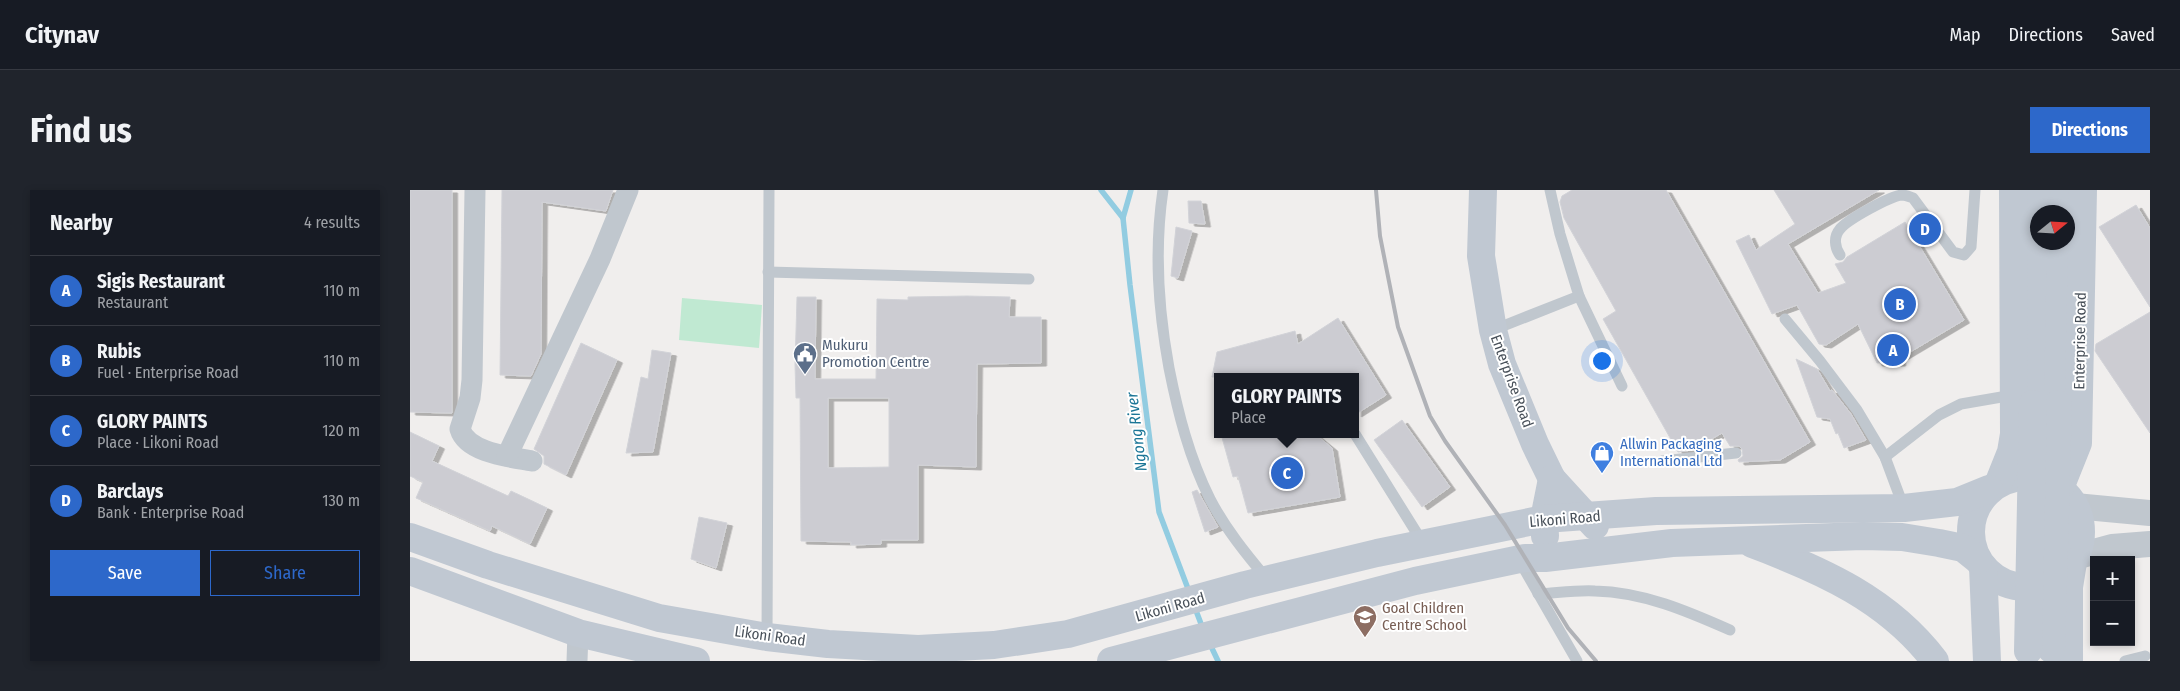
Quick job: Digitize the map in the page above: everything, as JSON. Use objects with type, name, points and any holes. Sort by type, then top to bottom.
[{"type":"main road","name":"Enterprise Road","points":[[1483,190],[1481,256],[1493,330],[1502,364],[1535,444],[1552,478],[1585,516],[1618,549]]},
{"type":"main road","points":[[1987,661],[1980,563],[1972,546],[1970,530],[1972,515],[1979,501],[1994,486],[2012,452],[2014,434],[2013,190]]},
{"type":"main road","points":[[2028,661],[2037,190]]},
{"type":"main road","points":[[2062,190],[2062,205]]},
{"type":"main road","name":"Enterprise Road","points":[[2068,497],[2078,443],[2084,190]]},
{"type":"main road","points":[[2051,661],[2061,250]]},
{"type":"main road","points":[[1994,486],[2011,478],[2024,476],[2043,479],[2068,497],[2081,522],[2081,540],[2074,559],[2070,586],[2069,661]]},
{"type":"main road","points":[[1532,559],[1544,519],[1552,478]]},
{"type":"main road","name":"Likoni Road","points":[[410,536],[488,565],[659,618],[767,637],[828,644],[918,648],[994,645],[1068,634],[1256,583],[1423,543],[1544,519],[1656,511],[1904,508],[1957,502],[1994,486]]},
{"type":"main road","points":[[1939,505],[1945,512],[1948,524],[1944,538],[1939,543]]},
{"type":"main road","points":[[1111,661],[1415,581],[1532,559],[1672,543],[1863,536],[1902,537],[1963,548],[1996,578],[2012,586],[2029,587],[2046,584],[2061,575],[2074,559]]},
{"type":"main road","points":[[1742,540],[1806,564],[1841,581],[1875,603],[1905,627],[1935,661]]},
{"type":"main road","points":[[410,571],[578,633],[696,661]]},
{"type":"street","points":[[474,190],[472,380],[470,398],[460,429],[466,441],[472,445],[507,456],[532,461]]},
{"type":"street","points":[[507,456],[600,259],[628,190]]},
{"type":"street","points":[[2068,497],[2150,513]]},
{"type":"street","points":[[2074,559],[2112,547],[2150,544]]},
{"type":"street","points":[[577,661],[578,633]]},
{"type":"lane","points":[[767,637],[769,190]]},
{"type":"lane","points":[[1163,190],[1159,214],[1157,270],[1161,321],[1177,409],[1195,466],[1210,500],[1235,540],[1256,583]]},
{"type":"lane","points":[[1550,190],[1560,234],[1579,296],[1622,386]]},
{"type":"lane","points":[[1840,255],[1836,249],[1836,238],[1840,229],[1868,210],[1894,197],[1904,195],[1914,198],[1953,252],[1964,255],[1971,247],[1975,190]]},
{"type":"lane","points":[[768,272],[1029,279]]},
{"type":"lane","points":[[1493,330],[1579,296]]},
{"type":"lane","points":[[1785,319],[1810,348],[1857,410],[1885,457],[1904,508]]},
{"type":"lane","points":[[1885,457],[1947,411],[1961,404],[2013,395]]},
{"type":"lane","points":[[1357,438],[1423,543]]},
{"type":"lane","points":[[1662,461],[1736,453]]},
{"type":"lane","points":[[1532,559],[1538,594],[1577,661]]},
{"type":"lane","points":[[1538,594],[1596,591],[1632,594],[1684,610],[1730,630]]},
{"type":"lane","points":[[2125,661],[2146,656]]},
{"type":"green space","points":[[682,298],[762,305],[759,348],[679,340]]},
{"type":"building","points":[[410,190],[452,190],[452,413],[410,412]]},
{"type":"building","points":[[502,190],[613,190],[606,211],[542,202],[541,354],[531,376],[500,375]]},
{"type":"building","points":[[1572,190],[1666,190],[1810,442],[1780,460],[1739,462],[1738,460],[1743,456],[1742,449],[1739,446],[1730,446],[1722,433],[1692,450],[1678,452],[1603,319],[1616,311],[1564,218],[1560,202],[1562,196]]},
{"type":"building","points":[[1774,190],[1879,190],[1788,244],[1818,293],[1846,283],[1835,264],[1843,262],[1847,257],[1905,222],[1964,320],[1900,358],[1900,363],[1877,363],[1858,324],[1826,345],[1819,344],[1797,305],[1772,314],[1736,241],[1749,235],[1756,250],[1795,224]]},
{"type":"building","points":[[1188,201],[1201,201],[1205,224],[1189,223]]},
{"type":"building","points":[[2136,205],[2150,228],[2150,307],[2099,227]]},
{"type":"building","points":[[1176,227],[1192,231],[1178,278],[1171,276]]},
{"type":"building","points":[[797,297],[816,297],[815,379],[876,379],[877,299],[908,300],[908,297],[1010,297],[1009,317],[1041,317],[1041,363],[977,364],[976,467],[918,465],[918,540],[881,540],[881,544],[851,545],[851,542],[801,541],[800,398],[796,398],[795,365]],"holes":[[[828,398],[889,398],[889,467],[828,468]]]},
{"type":"building","points":[[2150,312],[2150,433],[2095,351],[2096,344]]},
{"type":"building","points":[[1338,318],[1386,395],[1359,412],[1359,373],[1214,373],[1214,377],[1212,377],[1217,352],[1295,331],[1298,344]]},
{"type":"building","points":[[581,343],[617,360],[566,475],[544,464],[544,456],[534,449]]},
{"type":"building","points":[[652,350],[671,353],[653,452],[626,453],[641,377],[648,379]]},
{"type":"building","points":[[1796,359],[1817,369],[1830,391],[1832,390],[1851,414],[1866,440],[1844,448],[1830,419],[1817,417]]},
{"type":"building","points":[[1402,420],[1450,487],[1422,507],[1374,440]]},
{"type":"building","points":[[410,432],[439,446],[432,461],[508,496],[511,491],[547,508],[530,544],[492,526],[490,531],[416,498],[423,482],[410,476]]},
{"type":"building","points":[[1222,438],[1320,438],[1332,448],[1340,497],[1248,513],[1238,476],[1233,477]]},
{"type":"building","points":[[1197,490],[1218,527],[1205,532],[1192,492]]},
{"type":"building","points":[[699,517],[727,523],[716,568],[691,559]]},
{"type":"waterway","points":[[1101,190],[1123,218]]},
{"type":"waterway","name":"Ngong River","points":[[1131,190],[1123,218],[1159,512],[1190,594]]},
{"type":"waterway","name":"Ngong River","points":[[1195,608],[1203,629]]},
{"type":"waterway","name":"Ngong River","points":[[1209,642],[1218,661]]},
{"type":"railway","points":[[1376,190],[1380,236],[1398,327],[1430,416],[1445,441],[1505,525],[1568,628],[1596,661]]},
{"type":"place","name":"Barclays","points":[[1925,229]]},
{"type":"place","name":"Rubis","points":[[1900,304]]},
{"type":"place","name":"Sigis Restaurant","points":[[1893,350]]},
{"type":"place","name":"Mukuru Promotion Centre","points":[[805,375]]},
{"type":"place","name":"GLORY PAINTS","points":[[1287,473]]},
{"type":"place","name":"Allwin Packaging International Ltd","points":[[1602,474]]},
{"type":"place","name":"Goal Children Centre School","points":[[1365,638]]}]
